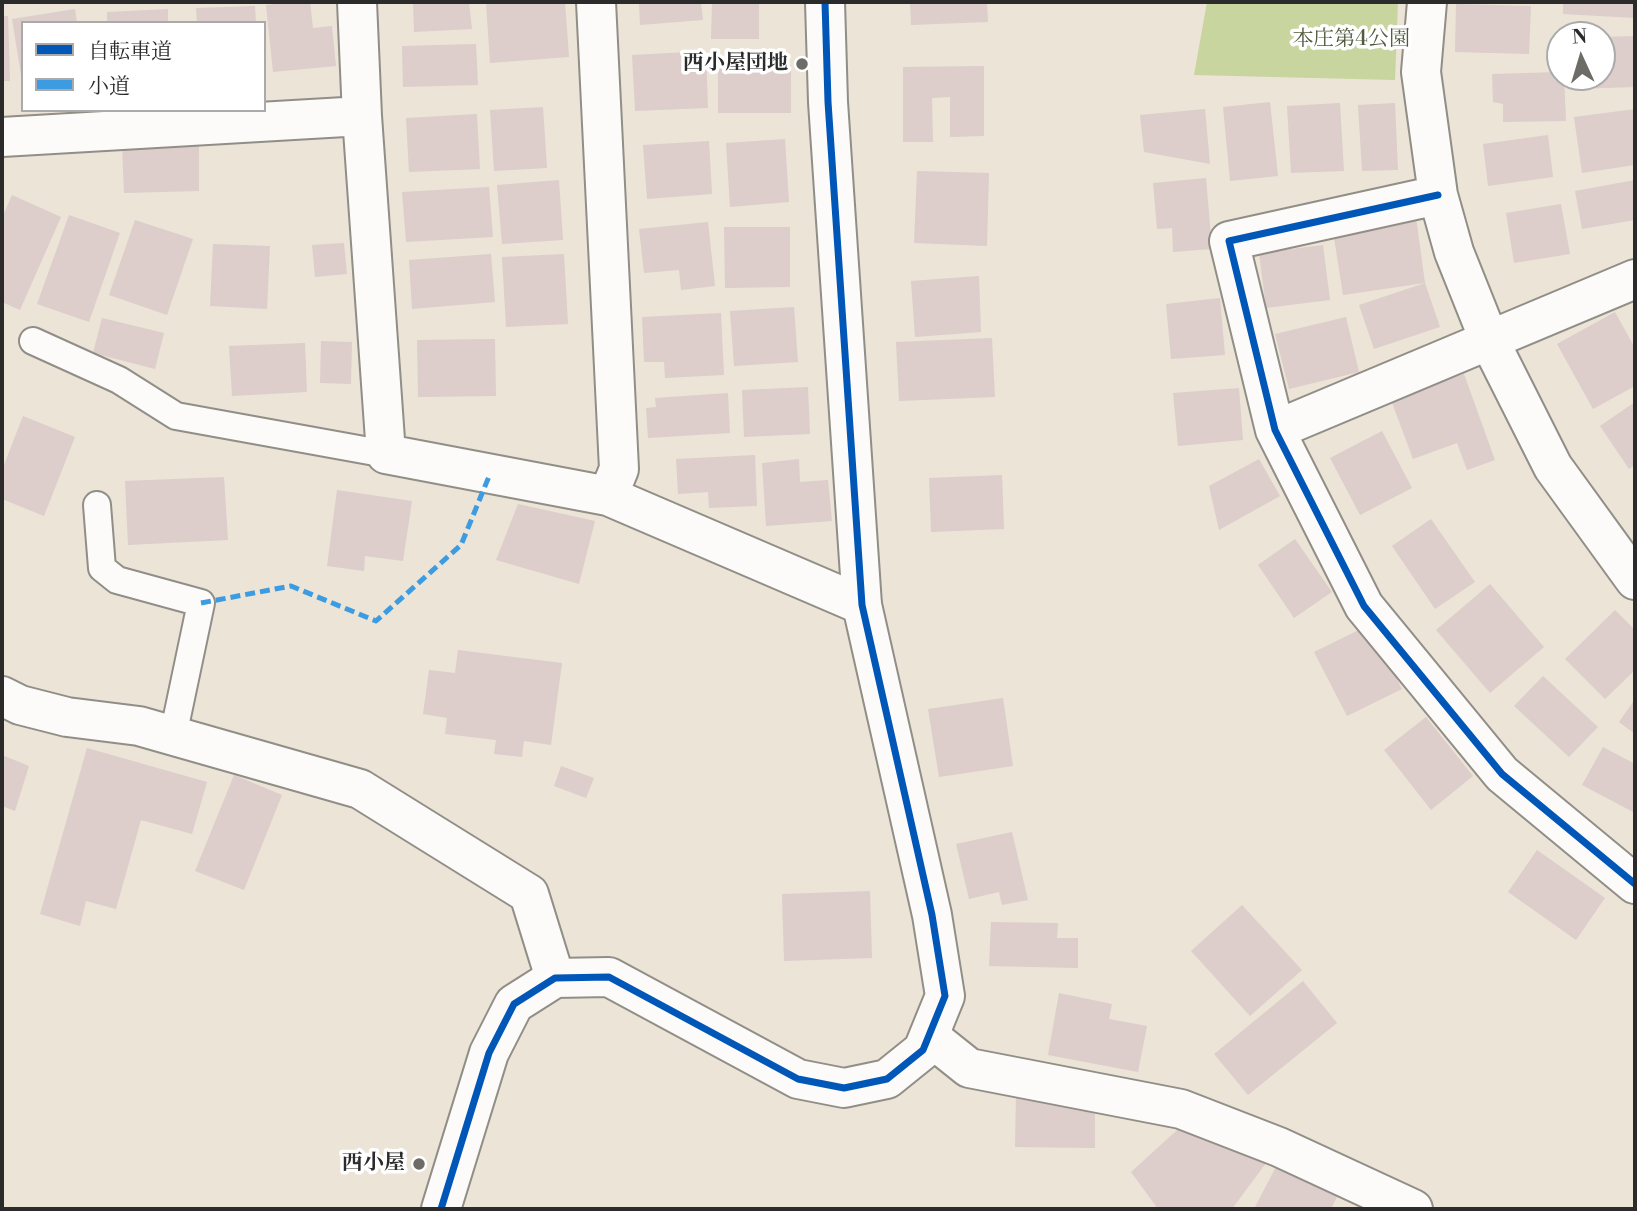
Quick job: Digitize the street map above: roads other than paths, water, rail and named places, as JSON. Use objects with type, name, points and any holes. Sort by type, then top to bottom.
[{"type":"street","points":[[357,2],[362,116],[386,454],[608,496],[862,605]]},
{"type":"street","points":[[596,2],[619,469],[608,496]]},
{"type":"street","points":[[441,1209],[489,1053],[514,1004],[555,978],[609,977],[798,1079],[844,1088],[887,1079],[923,1050],[945,996],[932,915],[862,605],[828,102],[825,2]]},
{"type":"street","points":[[1427,2],[1420,72],[1438,195],[1454,252],[1490,342],[1553,467],[1635,580]]},
{"type":"street","points":[[2,137],[362,116]]},
{"type":"street","points":[[1438,195],[1229,241],[1275,430],[1364,606],[1502,774],[1635,884]]},
{"type":"street","points":[[1275,430],[1635,279]]},
{"type":"street","points":[[2,696],[20,705],[67,717],[139,726],[360,789],[529,894],[555,978]]},
{"type":"street","points":[[929,1036],[969,1068],[1181,1109],[1279,1147],[1413,1209]]},
{"type":"lane","points":[[33,341],[119,380],[176,416],[386,454]]},
{"type":"lane","points":[[97,505],[102,568],[117,580],[201,603],[173,736]]},
{"type":"place","name":"西小屋団地","points":[[802,64]]},
{"type":"place","name":"西小屋","points":[[419,1164]]},
{"type":"park label","name":"本庄第4公園","points":[[1351,40]]}]
